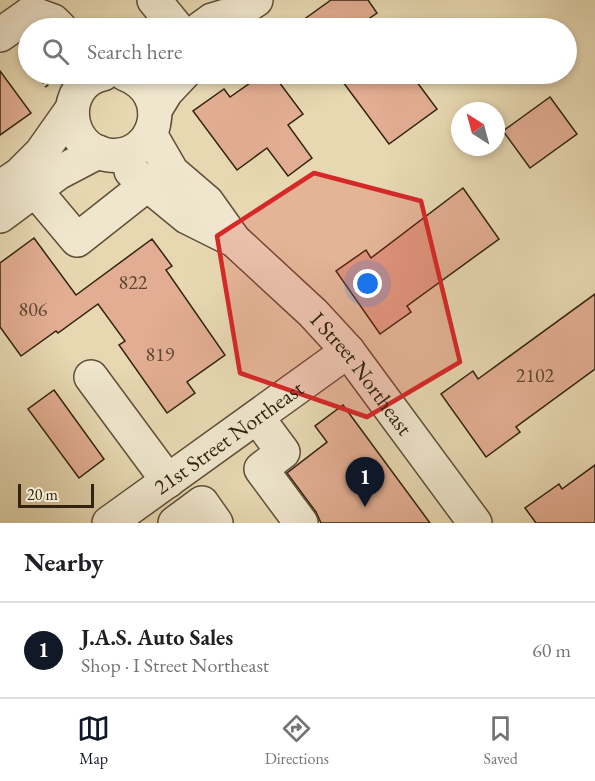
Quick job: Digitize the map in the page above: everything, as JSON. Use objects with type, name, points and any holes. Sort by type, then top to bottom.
[{"type":"street","points":[[154,0],[169,18]]},
{"type":"street","points":[[221,18],[240,14]]},
{"type":"street","points":[[0,35],[18,22]]},
{"type":"street","points":[[0,188],[20,174],[41,153],[69,94],[79,90],[84,84]]},
{"type":"street","name":"I Street Northeast","points":[[142,84],[152,97],[153,122],[172,172],[207,202],[234,240],[313,313],[348,351],[475,523]]},
{"type":"street","points":[[0,216],[58,173],[104,154],[122,155],[133,151],[142,144],[166,92],[174,84]]},
{"type":"street","name":"I Street Northeast","points":[[69,94],[73,122],[78,135],[86,145],[104,154],[148,184],[187,217],[234,240]]},
{"type":"street","points":[[35,190],[77,240],[148,184]]},
{"type":"street","name":"21st Street Northeast","points":[[109,523],[348,351]]},
{"type":"street","points":[[91,377],[168,481]]},
{"type":"street","points":[[257,417],[283,452],[261,469],[301,523]]},
{"type":"street","points":[[175,523],[202,503],[216,523]]},
{"type":"highlighted area","points":[[314,173],[421,201],[460,362],[367,417],[240,373],[217,236]]},
{"type":"building","points":[[331,0],[368,0],[377,13],[370,18],[306,18]]},
{"type":"building","points":[[0,71],[31,113],[0,135]]},
{"type":"building","points":[[249,84],[280,84],[303,114],[288,125],[312,158],[288,176],[267,148],[237,170],[193,111],[224,89],[230,97]]},
{"type":"building","points":[[344,84],[418,84],[437,109],[389,144]]},
{"type":"building","points":[[550,97],[577,134],[530,168],[505,134],[505,130]]},
{"type":"building","points":[[463,188],[499,239],[407,306],[411,312],[380,334],[336,271],[366,250],[371,258]]},
{"type":"building","points":[[34,238],[76,295],[152,239],[172,266],[166,270],[225,355],[187,382],[195,393],[167,413],[119,345],[125,341],[98,304],[21,356],[0,327],[0,263]]},
{"type":"building","points":[[595,294],[595,369],[516,427],[520,432],[486,457],[441,394],[473,371],[478,379]]},
{"type":"building","points":[[54,390],[104,459],[79,478],[28,409]]},
{"type":"building","points":[[343,405],[430,523],[321,523],[316,512],[287,473],[327,442],[315,426]]},
{"type":"building","points":[[595,465],[595,523],[536,523],[525,508],[559,484],[562,489]]},
{"type":"place","name":"J.A.S. Auto Sales","points":[[365,507]]}]
